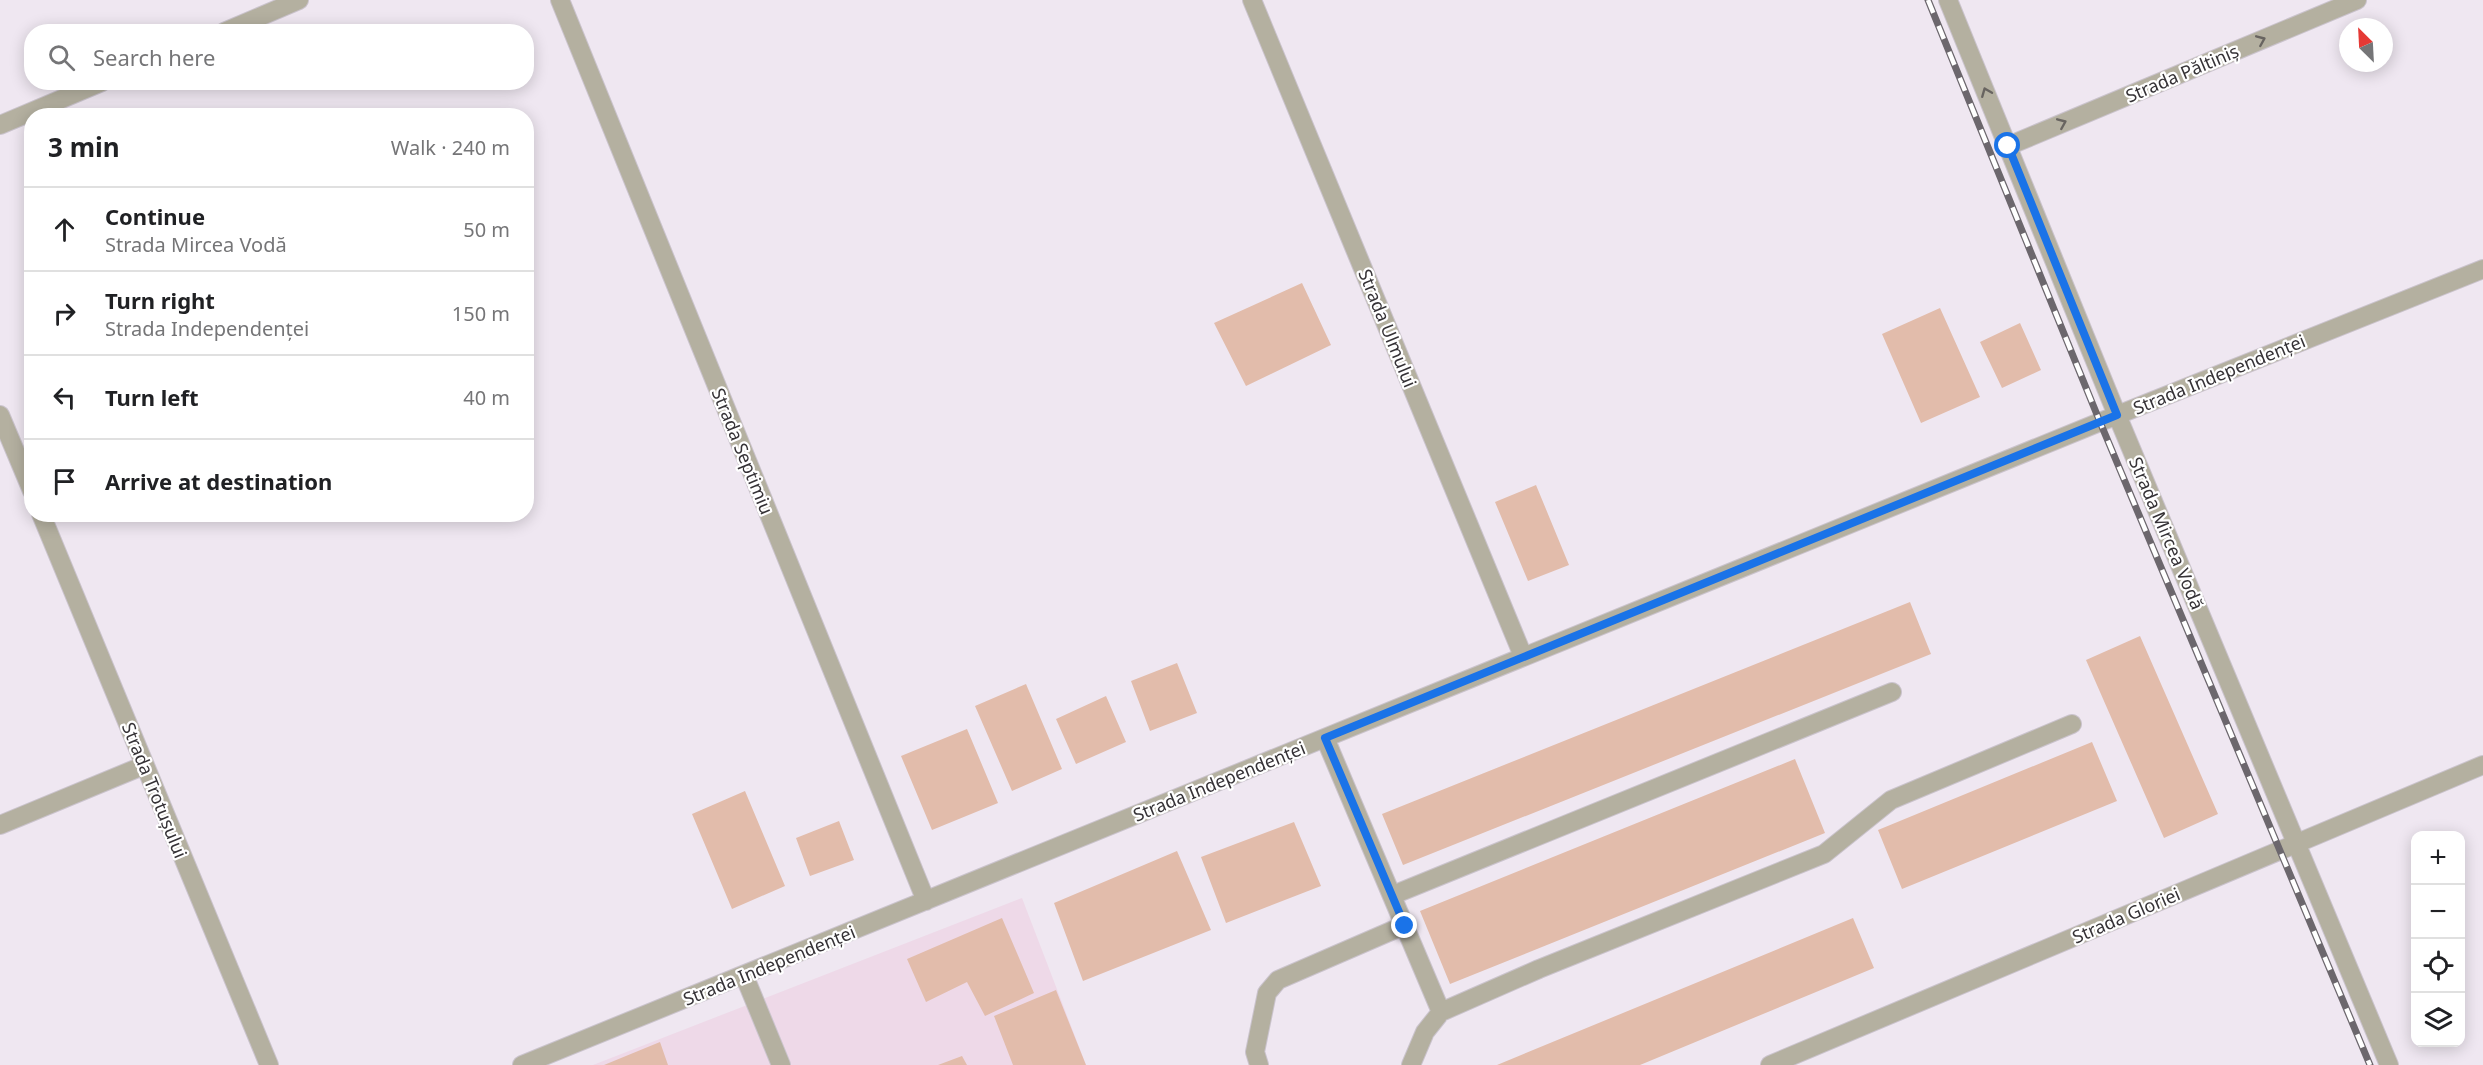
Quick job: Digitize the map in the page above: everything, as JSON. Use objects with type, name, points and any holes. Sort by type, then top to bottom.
[{"type":"street","points":[[243,24],[300,0]]},
{"type":"street","name":"Strada Septimiu","points":[[561,0],[926,901]]},
{"type":"street","name":"Strada Ulmului","points":[[1252,0],[1523,656]]},
{"type":"street","name":"Strada Mircea Vodă","points":[[1948,0],[2117,415],[2389,1065]]},
{"type":"street","name":"Strada Păltiniș","points":[[2008,146],[2357,0]]},
{"type":"street","points":[[40,108],[83,90]]},
{"type":"street","points":[[0,125],[24,115]]},
{"type":"street","name":"Strada Independenței","points":[[522,1065],[1523,656],[2483,268]]},
{"type":"street","points":[[0,415],[24,472]]},
{"type":"street","name":"Strada Trotușului","points":[[44,522],[269,1065]]},
{"type":"street","points":[[1393,895],[1892,692]]},
{"type":"street","points":[[1411,1065],[1425,1032],[1442,1012],[1539,969],[1824,854],[1891,800],[2072,724]]},
{"type":"street","points":[[1325,738],[1442,1012]]},
{"type":"street","points":[[0,825],[145,765]]},
{"type":"street","name":"Strada Gloriei","points":[[1770,1065],[2483,765]]},
{"type":"street","points":[[1259,1065],[1255,1052],[1267,993],[1278,980],[1405,926]]},
{"type":"street","points":[[744,975],[781,1065]]},
{"type":"shaded area","points":[[1022,898],[1086,1065],[593,1065]]},
{"type":"building","points":[[1302,283],[1331,345],[1246,386],[1214,323]]},
{"type":"building","points":[[1940,308],[1980,397],[1921,423],[1882,334]]},
{"type":"building","points":[[2020,323],[2041,370],[2002,388],[1980,342]]},
{"type":"building","points":[[1536,485],[1569,565],[1528,581],[1495,502]]},
{"type":"building","points":[[1910,602],[1931,654],[1403,865],[1382,814]]},
{"type":"building","points":[[2140,636],[2218,814],[2164,838],[2086,660]]},
{"type":"building","points":[[1177,663],[1197,713],[1150,731],[1131,681]]},
{"type":"building","points":[[1026,684],[1062,769],[1012,791],[975,706]]},
{"type":"building","points":[[1106,696],[1126,742],[1076,764],[1056,719]]},
{"type":"building","points":[[967,729],[998,803],[932,830],[901,756]]},
{"type":"building","points":[[2092,742],[2117,801],[1902,889],[1878,830]]},
{"type":"building","points":[[1795,759],[1825,833],[1450,984],[1420,911]]},
{"type":"building","points":[[745,791],[785,886],[732,909],[692,814]]},
{"type":"building","points":[[839,821],[854,860],[810,876],[796,838]]},
{"type":"building","points":[[1294,822],[1321,886],[1226,923],[1201,857]]},
{"type":"building","points":[[1177,851],[1211,930],[1083,981],[1054,903]]},
{"type":"building","points":[[1002,918],[1034,993],[985,1016],[967,982],[926,1002],[907,959]]},
{"type":"building","points":[[1853,918],[1874,968],[1640,1065],[1497,1065]]},
{"type":"building","points":[[1056,990],[1086,1065],[1013,1065],[994,1016]]},
{"type":"building","points":[[660,1042],[668,1065],[604,1065]]},
{"type":"building","points":[[962,1056],[967,1065],[938,1065]]},
{"type":"railway","points":[[1928,0],[2100,422],[2370,1065]]},
{"type":"route","points":[[1405,926],[1325,738],[2117,415],[2008,146]]}]
